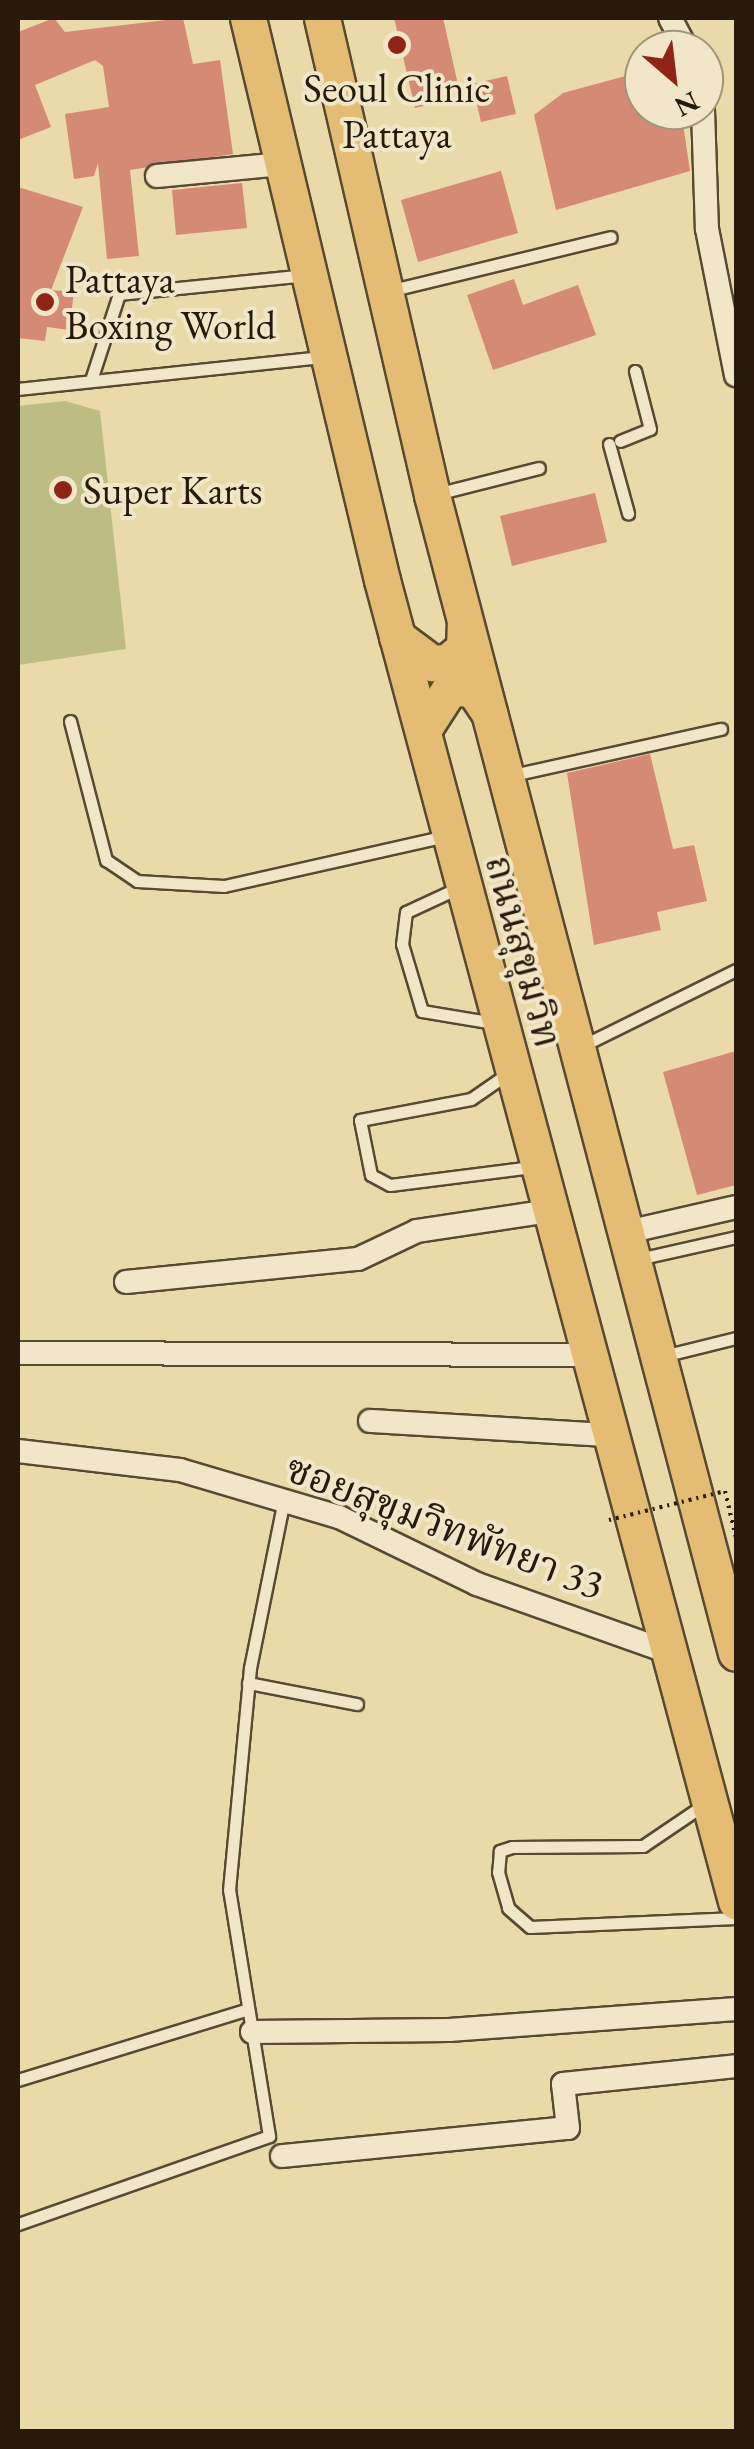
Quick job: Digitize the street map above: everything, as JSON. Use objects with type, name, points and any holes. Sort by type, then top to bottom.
[{"type":"highway","name":"ถนนสุขุมวิท","points":[[248,18],[327,357],[462,886],[736,1901]]},
{"type":"highway","name":"ถนนสุขุมวิท","points":[[322,18],[432,496],[574,1050],[661,1357],[726,1566],[736,1653]]},
{"type":"highway","points":[[398,637],[432,663],[447,662],[464,648],[465,623]]},
{"type":"highway","points":[[422,730],[450,688],[473,690],[489,713]]},
{"type":"street","points":[[704,130],[708,230],[736,374]]},
{"type":"street","points":[[156,176],[281,164]]},
{"type":"street","points":[[631,1246],[736,1207]]},
{"type":"street","points":[[126,1282],[358,1259],[417,1231],[549,1210]]},
{"type":"street","points":[[18,1353],[587,1355]]},
{"type":"street","points":[[370,1421],[608,1435]]},
{"type":"street","name":"ซอยสุขุมวิทพัทยา 33","points":[[18,1451],[180,1470],[284,1500],[666,1651]]},
{"type":"street","points":[[249,2021],[449,2030],[736,2009]]},
{"type":"street","points":[[282,2156],[568,2128],[563,2084],[736,2066]]},
{"type":"lane","points":[[384,293],[611,237]]},
{"type":"lane","points":[[92,377],[119,294],[308,274]]},
{"type":"lane","points":[[18,389],[92,377],[327,357]]},
{"type":"lane","points":[[628,513],[615,443],[650,429],[635,371]]},
{"type":"lane","points":[[432,496],[540,468]]},
{"type":"lane","points":[[70,721],[106,860],[136,881],[224,886],[450,835]]},
{"type":"lane","points":[[504,777],[721,729]]},
{"type":"lane","points":[[462,886],[406,912],[402,944],[422,1011],[498,1023]]},
{"type":"lane","points":[[574,1050],[736,970]]},
{"type":"lane","points":[[511,1071],[471,1099],[360,1120],[371,1176],[390,1184],[536,1167]]},
{"type":"lane","points":[[631,1246],[736,1237]]},
{"type":"lane","points":[[661,1357],[736,1338]]},
{"type":"lane","points":[[18,2224],[268,2136],[228,1890],[248,1684],[284,1500]]},
{"type":"lane","points":[[248,1684],[357,1704]]},
{"type":"lane","points":[[707,1803],[643,1846],[512,1847],[500,1851],[498,1872],[508,1908],[530,1927],[736,1918]]},
{"type":"lane","points":[[18,2080],[249,2021]]},
{"type":"path","points":[[609,1520],[724,1492],[736,1538]]},
{"type":"green space","name":"Super Karts","points":[[65,401],[100,411],[126,649],[18,665],[18,406]]},
{"type":"building","points":[[54,18],[65,32],[183,18],[193,64],[220,60],[233,154],[130,170],[139,256],[107,259],[98,163],[94,176],[74,179],[65,114],[109,107],[103,66],[95,60],[35,85],[51,127],[18,140],[18,32]]},
{"type":"building","points":[[394,18],[443,18],[461,98],[415,108]]},
{"type":"building","points":[[507,76],[516,114],[481,122],[472,84]]},
{"type":"building","points":[[624,76],[624,130],[684,130],[690,171],[556,210],[534,115],[563,93]]},
{"type":"building","points":[[501,171],[518,233],[418,262],[401,200]]},
{"type":"building","points":[[242,183],[247,228],[176,235],[172,190]]},
{"type":"building","points":[[18,187],[83,207],[51,290],[74,292],[69,330],[47,327],[45,341],[18,338]]},
{"type":"building","points":[[514,279],[523,305],[578,285],[596,335],[493,370],[467,295]]},
{"type":"building","points":[[595,493],[607,542],[512,566],[500,516]]},
{"type":"building","points":[[650,754],[673,849],[694,845],[707,901],[657,912],[661,930],[594,945],[567,773]]},
{"type":"building","points":[[736,1051],[736,1185],[697,1195],[663,1072]]},
{"type":"place","name":"Seoul Clinic Pattaya","points":[[397,45]]},
{"type":"place","name":"Pattaya Boxing World","points":[[45,302]]},
{"type":"place","name":"Super Karts","points":[[63,490]]}]
